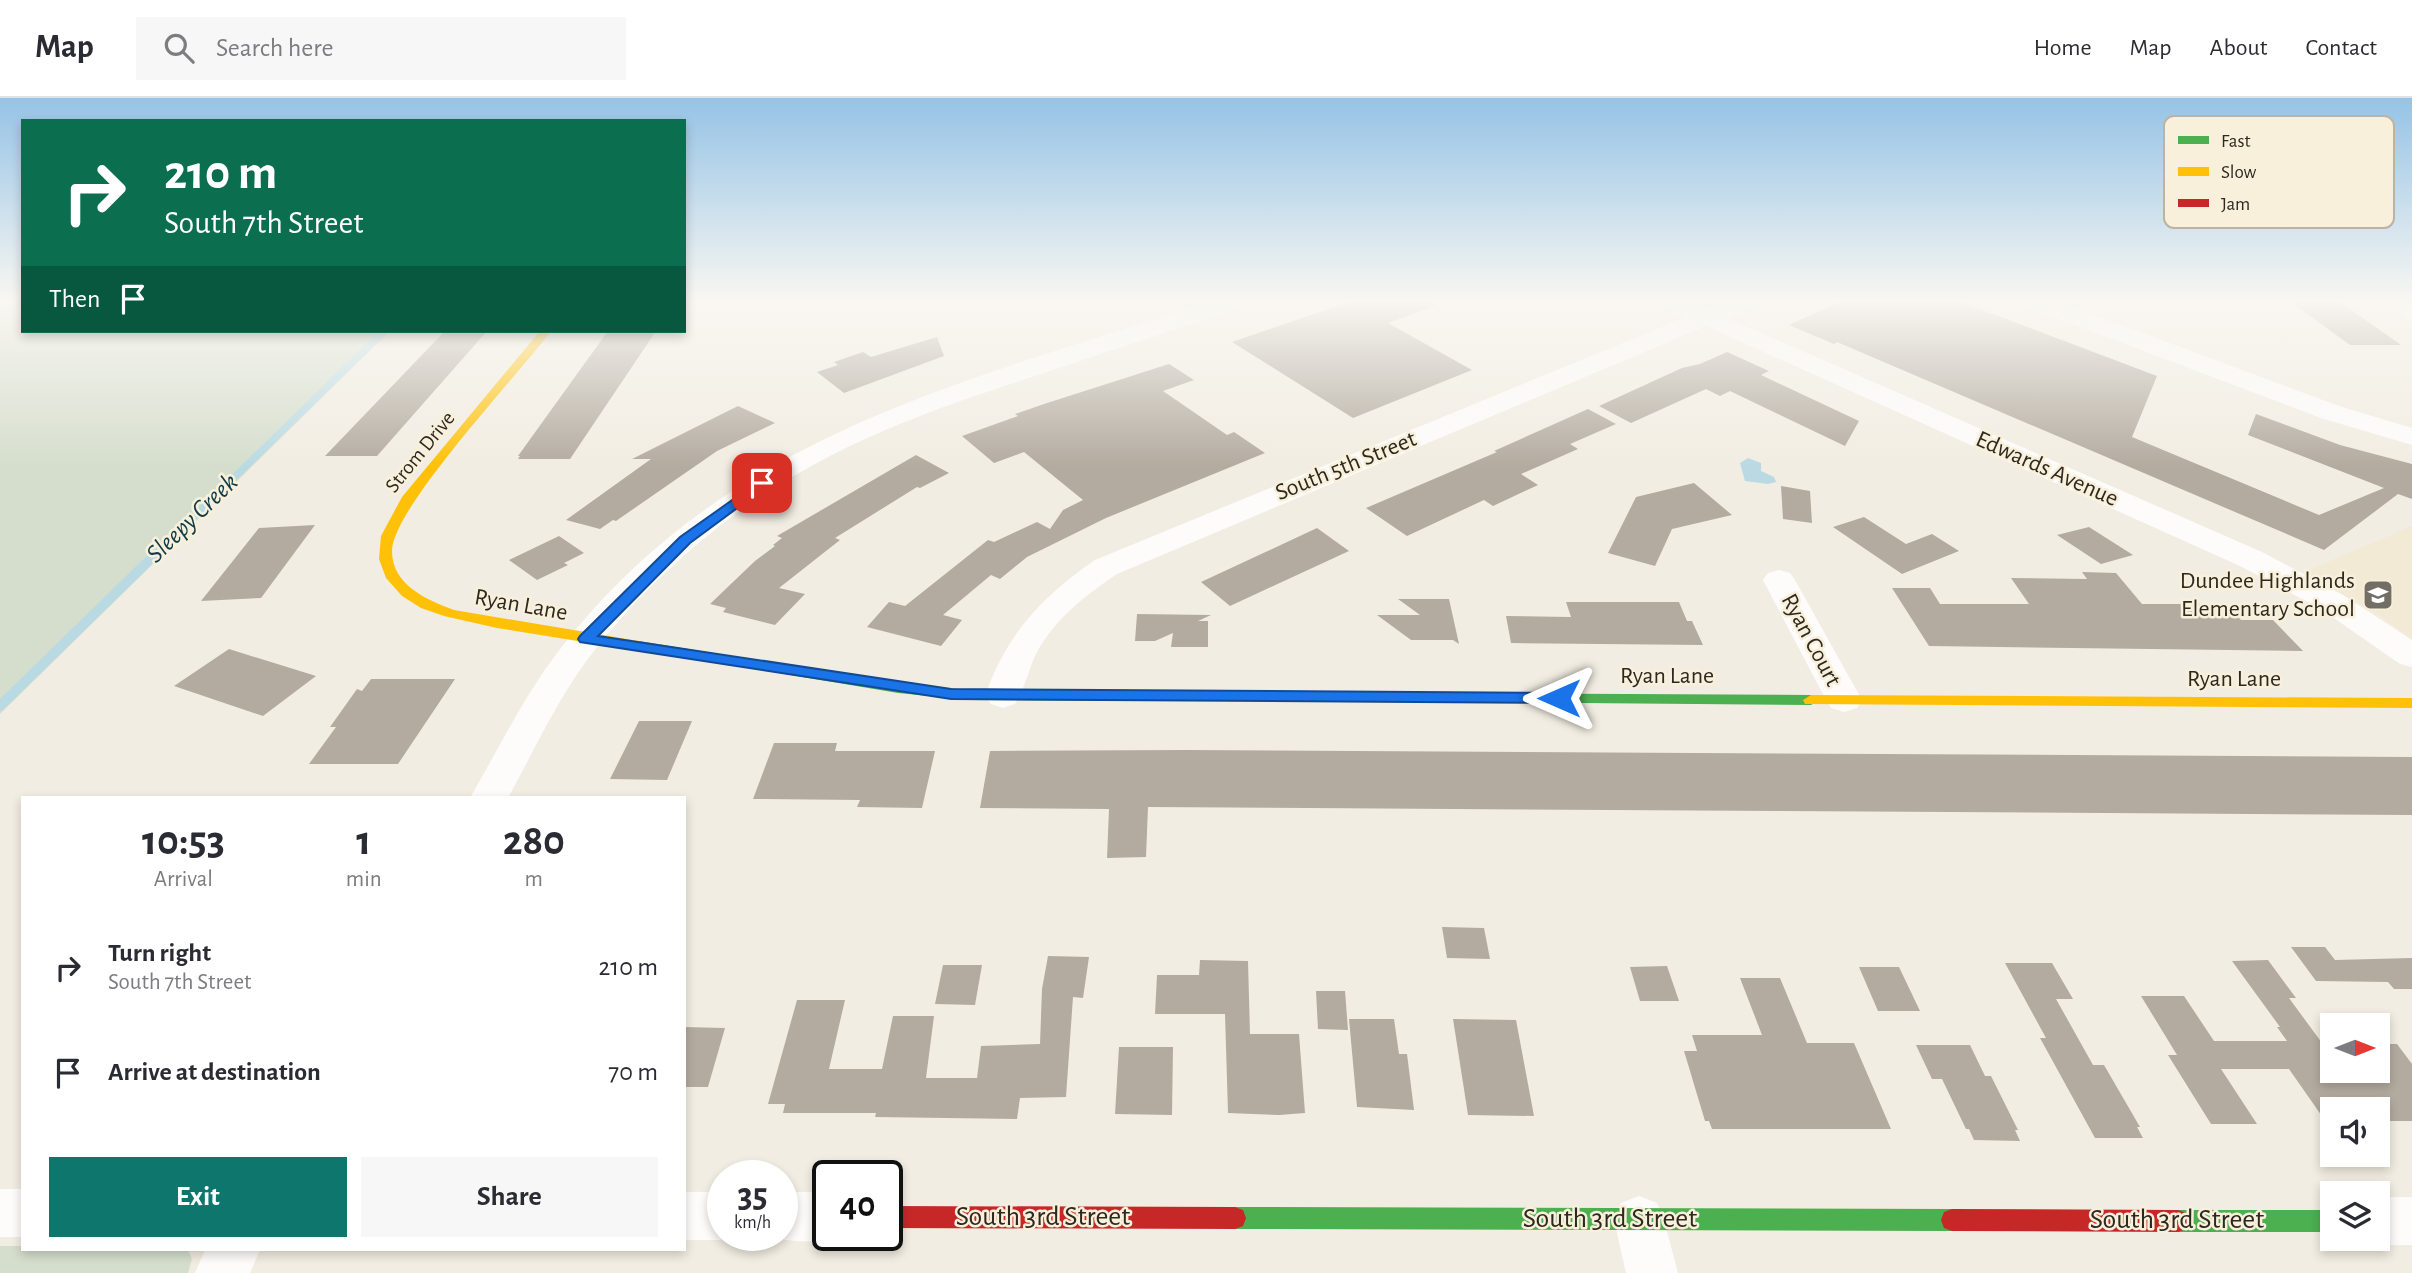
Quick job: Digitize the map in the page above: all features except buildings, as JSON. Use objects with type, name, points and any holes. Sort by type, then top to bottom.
[{"type":"street","name":"Strom Drive","points":[[393,579],[384,548],[392,522],[525,357]]},
{"type":"street","points":[[490,796],[559,676],[586,639],[653,568],[696,531],[752,490],[802,459],[866,428],[929,403],[1068,357]]},
{"type":"street","name":"South 5th Street","points":[[1003,696],[1014,661],[1038,623],[1066,596],[1106,567],[1613,357]]},
{"type":"street","name":"Edwards Avenue","points":[[1795,357],[2266,566],[2332,602],[2412,656]]},
{"type":"street","points":[[2182,357],[2321,409],[2412,437]]},
{"type":"street","name":"Ryan Lane","points":[[393,579],[412,597],[455,616],[916,690],[1003,696],[2412,703]]},
{"type":"street","name":"Ryan Court","points":[[1779,580],[1844,700]]},
{"type":"street","points":[[0,1213],[21,1213]]},
{"type":"street","points":[[686,1216],[707,1216]]},
{"type":"street","name":"South 3rd Street","points":[[903,1217],[2320,1221]]},
{"type":"street","points":[[1639,1220],[1653,1273]]},
{"type":"street","points":[[2390,1221],[2412,1221]]},
{"type":"street","points":[[221,1273],[233,1251]]},
{"type":"shaded area","name":"Dundee Highlands Elementary School","points":[[2412,526],[2412,639],[2382,617],[2304,572]]},
{"type":"green space","points":[[0,357],[364,357],[0,714]]},
{"type":"green space","points":[[0,1246],[21,1246],[21,1251],[188,1251],[192,1259],[188,1273],[0,1273]]},
{"type":"water","points":[[1748,458],[1761,463],[1761,471],[1774,477],[1776,482],[1768,484],[1745,481],[1740,463]]},
{"type":"waterway","name":"Sleepy Creek","points":[[165,545],[358,357]]},
{"type":"waterway","name":"Sleepy Creek","points":[[0,706],[167,543]]},
{"type":"traffic: fast","points":[[639,646],[898,688],[969,695],[1142,696]]},
{"type":"traffic: fast","points":[[1457,698],[1811,700]]},
{"type":"traffic: fast","points":[[1235,1218],[1952,1220]]},
{"type":"traffic: fast","points":[[2178,1221],[2320,1221]]},
{"type":"traffic: slow","points":[[525,357],[407,500],[394,521],[385,551],[393,578],[407,593],[449,613],[497,624],[639,646]]},
{"type":"traffic: slow","points":[[1142,696],[1457,698]]},
{"type":"traffic: slow","points":[[1811,700],[2412,703]]},
{"type":"traffic: jam","points":[[903,1217],[1235,1218]]},
{"type":"traffic: jam","points":[[1952,1220],[2178,1221]]},
{"type":"place","name":"Dundee Highlands Elementary School","points":[[2378,595]]},
{"type":"route","points":[[762,483],[717,514],[653,568],[586,639],[951,694],[1559,698]]}]
